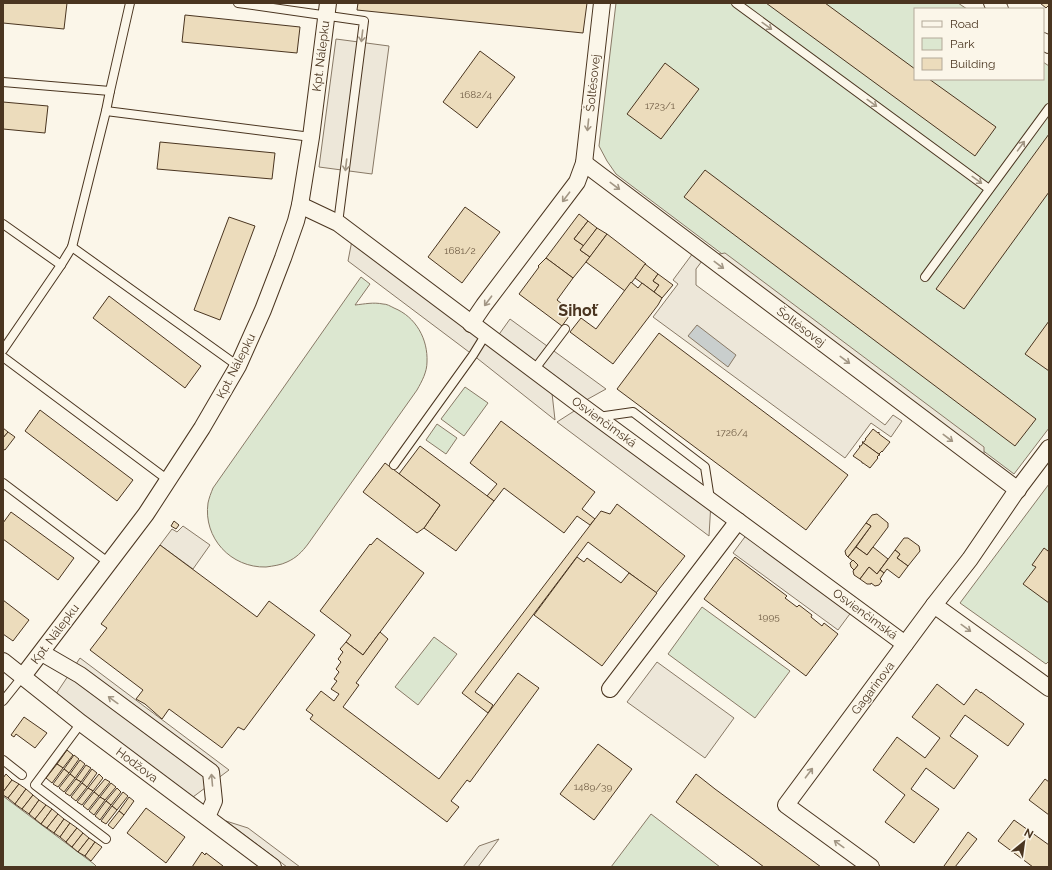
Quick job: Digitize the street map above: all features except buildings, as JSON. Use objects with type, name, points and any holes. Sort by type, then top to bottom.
[{"type":"street","name":"Šoltésovej","points":[[471,324],[577,182],[584,163],[602,3]]},
{"type":"street","name":"Kpt. Nálepku","points":[[23,676],[42,653],[146,514],[202,428],[238,366],[263,310],[283,258],[300,205],[327,9]]},
{"type":"street","name":"Šoltésovej","points":[[584,163],[1018,490]]},
{"type":"street","name":"Osvienčimská","points":[[300,205],[338,223],[596,417],[905,644]]},
{"type":"street","name":"Gagarinova","points":[[871,867],[786,805],[934,605],[970,559],[1049,448]]},
{"type":"street","points":[[610,689],[738,521]]},
{"type":"street","points":[[934,605],[1049,688]]},
{"type":"street","points":[[42,653],[80,676],[211,772],[214,801],[207,817]]},
{"type":"street","name":"Hodžova","points":[[3,661],[81,723],[273,867]]},
{"type":"lane","points":[[3,350],[72,247],[106,111],[130,3]]},
{"type":"lane","points":[[238,3],[327,9],[364,20],[338,223]]},
{"type":"lane","points":[[736,3],[989,189]]},
{"type":"lane","points":[[3,82],[110,91]]},
{"type":"lane","points":[[925,277],[1049,108]]},
{"type":"lane","points":[[106,111],[310,137]]},
{"type":"lane","points":[[3,224],[61,265]]},
{"type":"lane","points":[[72,247],[238,366]]},
{"type":"lane","points":[[534,370],[565,329]]},
{"type":"lane","points":[[394,465],[469,361],[486,334]]},
{"type":"lane","points":[[3,357],[168,480]]},
{"type":"lane","points":[[596,417],[633,412],[705,467],[711,502]]},
{"type":"lane","points":[[3,483],[109,564]]},
{"type":"lane","points":[[3,701],[23,676]]},
{"type":"lane","points":[[81,723],[35,785],[106,840]]},
{"type":"lane","points":[[3,760],[22,775]]},
{"type":"green space","points":[[616,3],[958,3],[966,8],[914,8],[914,80],[1044,80],[1044,63],[1049,66],[1049,428],[1014,474],[616,174],[599,146]]},
{"type":"green space","points":[[361,277],[370,284],[355,305],[379,303],[387,305],[409,317],[419,330],[423,337],[427,353],[427,366],[424,376],[417,390],[301,552],[296,557],[274,566],[253,566],[241,562],[231,556],[215,539],[210,528],[208,516],[209,497],[213,488]]},
{"type":"green space","points":[[465,387],[488,403],[464,436],[441,419]]},
{"type":"green space","points":[[437,424],[457,438],[446,454],[426,440]]},
{"type":"green space","points":[[1049,484],[1049,661],[1046,664],[960,603]]},
{"type":"green space","points":[[702,607],[790,671],[755,718],[668,654]]},
{"type":"green space","points":[[434,637],[457,654],[418,705],[395,687]]},
{"type":"green space","points":[[3,796],[94,864],[97,867],[3,867]]},
{"type":"green space","points":[[651,814],[720,867],[611,867]]},
{"type":"shaded area","points":[[336,39],[389,46],[372,174],[319,167]]},
{"type":"shaded area","points":[[353,235],[495,340],[510,319],[606,389],[579,404],[551,384],[555,420],[473,355],[348,261]]},
{"type":"shaded area","points":[[693,253],[702,261],[696,269],[696,285],[885,425],[893,415],[902,421],[891,437],[871,423],[845,458],[653,317],[678,284],[673,280]]},
{"type":"shaded area","points":[[725,253],[984,447],[984,465],[708,256]]},
{"type":"shaded area","points":[[697,325],[736,355],[728,367],[688,336]]},
{"type":"shaded area","points":[[582,406],[711,502],[709,536],[557,422]]},
{"type":"shaded area","points":[[183,526],[210,545],[193,569],[160,545],[172,529],[177,532]]},
{"type":"shaded area","points":[[750,530],[855,607],[838,630],[733,553]]},
{"type":"shaded area","points":[[80,658],[229,770],[193,797],[56,694]]},
{"type":"shaded area","points":[[657,662],[734,718],[705,758],[627,702]]},
{"type":"shaded area","points":[[226,821],[248,828],[300,867],[287,867]]},
{"type":"shaded area","points":[[499,839],[478,867],[463,867],[479,846]]},
{"type":"district","name":"Sihoť","points":[[578,310]]}]
